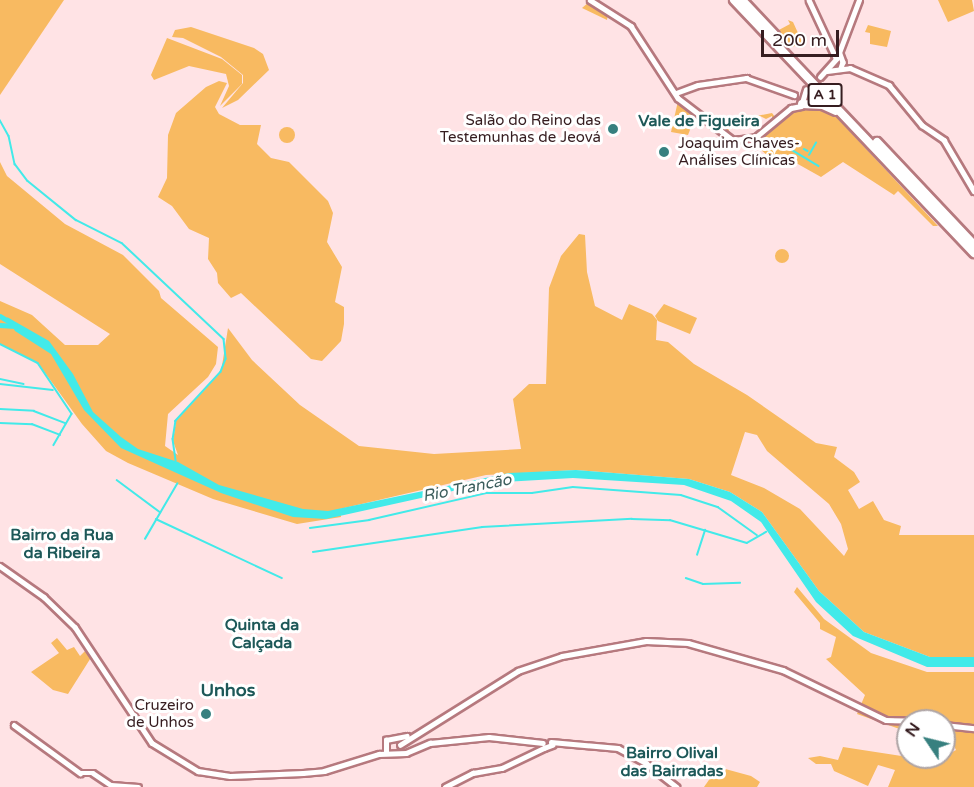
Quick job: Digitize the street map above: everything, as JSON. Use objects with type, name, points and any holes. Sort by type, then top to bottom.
[{"type":"highway","name":"A 1","points":[[734,0],[974,254]]},
{"type":"highway","name":"A 1","points":[[742,0],[974,245]]},
{"type":"highway","points":[[800,103],[823,105],[841,113]]},
{"type":"street","points":[[590,0],[631,26],[677,95],[733,140],[756,137],[800,103],[806,90]]},
{"type":"street","points":[[809,0],[841,65],[889,85],[922,125],[944,140],[974,192]]},
{"type":"street","points":[[827,71],[859,0]]},
{"type":"street","points":[[835,56],[841,65]]},
{"type":"street","points":[[820,77],[841,65]]},
{"type":"street","points":[[677,95],[698,85],[746,78],[795,95],[800,103]]},
{"type":"street","points":[[800,103],[791,101],[795,95],[812,85]]},
{"type":"street","points":[[0,566],[54,606],[103,666],[128,712],[164,754],[212,774],[324,771],[372,756],[409,751],[430,743],[489,737],[544,745],[562,743],[618,748],[646,763],[662,779],[677,787]]},
{"type":"street","points":[[372,756],[383,747],[386,740],[411,734],[518,671],[565,655],[646,641],[688,643],[783,670],[886,720],[896,720]]},
{"type":"street","points":[[14,725],[80,773],[93,773],[111,785],[138,787]]},
{"type":"street","points":[[956,726],[974,728]]},
{"type":"street","points":[[396,753],[411,734]]},
{"type":"street","points":[[396,739],[400,746],[409,751]]},
{"type":"street","points":[[445,787],[473,773],[502,768],[544,745]]},
{"type":"street","points":[[383,747],[386,753]]},
{"type":"shaded area","points":[[0,0],[64,0],[0,95]]},
{"type":"shaded area","points":[[938,0],[972,0],[974,11],[948,22]]},
{"type":"shaded area","points":[[589,2],[608,14],[607,20],[582,8]]},
{"type":"shaded area","points":[[788,20],[793,22],[803,44],[791,47],[777,31],[790,24]]},
{"type":"shaded area","points":[[868,25],[891,31],[887,47],[870,44],[870,33],[865,32]]},
{"type":"shaded area","points":[[191,27],[254,48],[263,54],[269,70],[238,100],[222,108],[243,83],[243,75],[221,57],[183,38],[172,37],[175,30]]},
{"type":"shaded area","points":[[167,38],[222,59],[242,75],[242,84],[220,106],[229,86],[226,74],[189,66],[154,80],[151,75]]},
{"type":"shaded area","points":[[219,81],[227,83],[215,107],[219,114],[240,125],[261,125],[257,144],[271,158],[289,162],[328,201],[333,213],[327,242],[342,267],[335,302],[344,307],[344,324],[341,341],[322,361],[311,359],[241,293],[231,298],[218,283],[217,273],[208,259],[209,238],[189,229],[172,206],[158,197],[167,178],[168,135],[176,113],[206,87]]},
{"type":"shaded area","points":[[678,101],[695,117],[688,135],[671,132]]},
{"type":"shaded area","points":[[809,106],[829,109],[938,226],[933,226],[898,191],[894,195],[843,162],[821,177],[780,154],[775,162],[753,143],[791,110]]},
{"type":"shaded area","points":[[772,113],[775,117],[772,121],[772,116],[766,119],[760,116],[739,126],[735,123],[728,128],[731,136],[718,129],[735,120]]},
{"type":"shaded area","points":[[287,127],[293,129],[295,135],[293,141],[287,143],[281,141],[279,135],[281,129]]},
{"type":"shaded area","points":[[0,162],[7,176],[65,224],[123,255],[159,291],[161,298],[218,347],[216,364],[208,377],[168,414],[165,446],[178,455],[173,441],[176,421],[221,372],[228,328],[252,360],[300,405],[359,446],[434,454],[521,449],[513,399],[529,384],[546,384],[549,288],[561,256],[579,234],[585,235],[587,272],[595,306],[622,320],[629,304],[652,314],[657,320],[656,340],[668,342],[694,364],[747,395],[816,443],[837,447],[834,457],[854,472],[860,482],[848,490],[859,509],[873,501],[884,520],[901,526],[899,535],[974,535],[974,657],[930,657],[864,632],[819,591],[762,512],[730,492],[689,479],[576,470],[486,475],[340,509],[341,517],[297,524],[213,499],[128,463],[106,451],[82,424],[38,363],[0,344],[0,301],[32,315],[65,345],[98,345],[110,334],[0,264]],"holes":[[[745,432],[757,435],[767,451],[829,504],[841,524],[848,549],[844,556],[800,509],[764,488],[731,475]]]},
{"type":"shaded area","points":[[779,249],[785,249],[789,256],[785,263],[779,263],[775,259],[775,253]]},
{"type":"shaded area","points":[[664,304],[697,318],[690,334],[658,321],[655,316]]},
{"type":"shaded area","points":[[797,587],[824,619],[871,653],[927,672],[974,672],[974,787],[888,787],[895,770],[878,765],[868,786],[834,771],[831,764],[816,764],[808,758],[820,756],[838,760],[843,747],[896,755],[896,769],[956,769],[956,709],[896,709],[896,728],[857,714],[865,695],[826,659],[831,657],[836,637],[820,629],[820,623],[794,592]]},
{"type":"shaded area","points":[[57,638],[67,650],[74,647],[80,656],[87,649],[92,656],[68,694],[53,690],[31,672],[59,653],[51,643]]},
{"type":"shaded area","points":[[718,767],[751,776],[760,782],[757,787],[704,787]]},
{"type":"water","points":[[7,317],[49,341],[73,374],[93,412],[121,437],[138,449],[178,462],[219,485],[303,509],[328,511],[509,473],[576,470],[689,479],[730,492],[762,512],[819,591],[864,632],[930,657],[974,657],[974,667],[927,667],[853,636],[816,602],[761,522],[731,501],[684,485],[573,478],[489,483],[326,519],[293,517],[221,493],[121,448],[84,410],[51,354],[15,331]]},
{"type":"waterway","points":[[0,120],[9,136],[15,164],[28,181],[76,220],[122,243],[224,339],[226,359],[221,372],[176,421],[173,439],[176,461]]},
{"type":"waterway","points":[[809,155],[816,143]]},
{"type":"waterway","points":[[804,149],[808,151]]},
{"type":"waterway","points":[[792,150],[819,166]]},
{"type":"waterway","name":"Rio Trancão","points":[[0,316],[10,322]]},
{"type":"waterway","name":"Rio Trancão","points":[[0,325],[15,326]]},
{"type":"waterway","points":[[0,344],[38,363],[72,414],[54,445]]},
{"type":"waterway","points":[[0,379],[23,384]]},
{"type":"waterway","points":[[0,384],[53,390]]},
{"type":"waterway","points":[[0,409],[34,411],[66,423]]},
{"type":"waterway","points":[[0,423],[32,424],[60,435]]},
{"type":"waterway","points":[[117,480],[160,512]]},
{"type":"waterway","points":[[145,539],[177,484]]},
{"type":"waterway","points":[[310,528],[369,520],[487,493],[532,493],[573,487],[681,495],[718,507],[757,535]]},
{"type":"waterway","points":[[156,519],[282,578]]},
{"type":"waterway","points":[[313,552],[482,527],[632,519],[670,520],[747,543],[766,532]]},
{"type":"waterway","points":[[697,555],[705,530]]},
{"type":"waterway","points":[[686,578],[703,584],[740,583]]},
{"type":"place","name":"Salão do Reino das Testemunhas de Jeová","points":[[613,129]]},
{"type":"place","name":"Joaquim Chaves- Análises Clínicas","points":[[664,152]]},
{"type":"place","name":"Cruzeiro de Unhos","points":[[206,714]]},
{"type":"district","name":"Vale de Figueira","points":[[699,121]]},
{"type":"district","name":"Bairro da Rua da Ribeira","points":[[62,544]]},
{"type":"district","name":"Quinta da Calçada","points":[[262,634]]},
{"type":"district","name":"Unhos","points":[[228,690]]},
{"type":"district","name":"Bairro Olival das Bairradas","points":[[672,762]]}]
